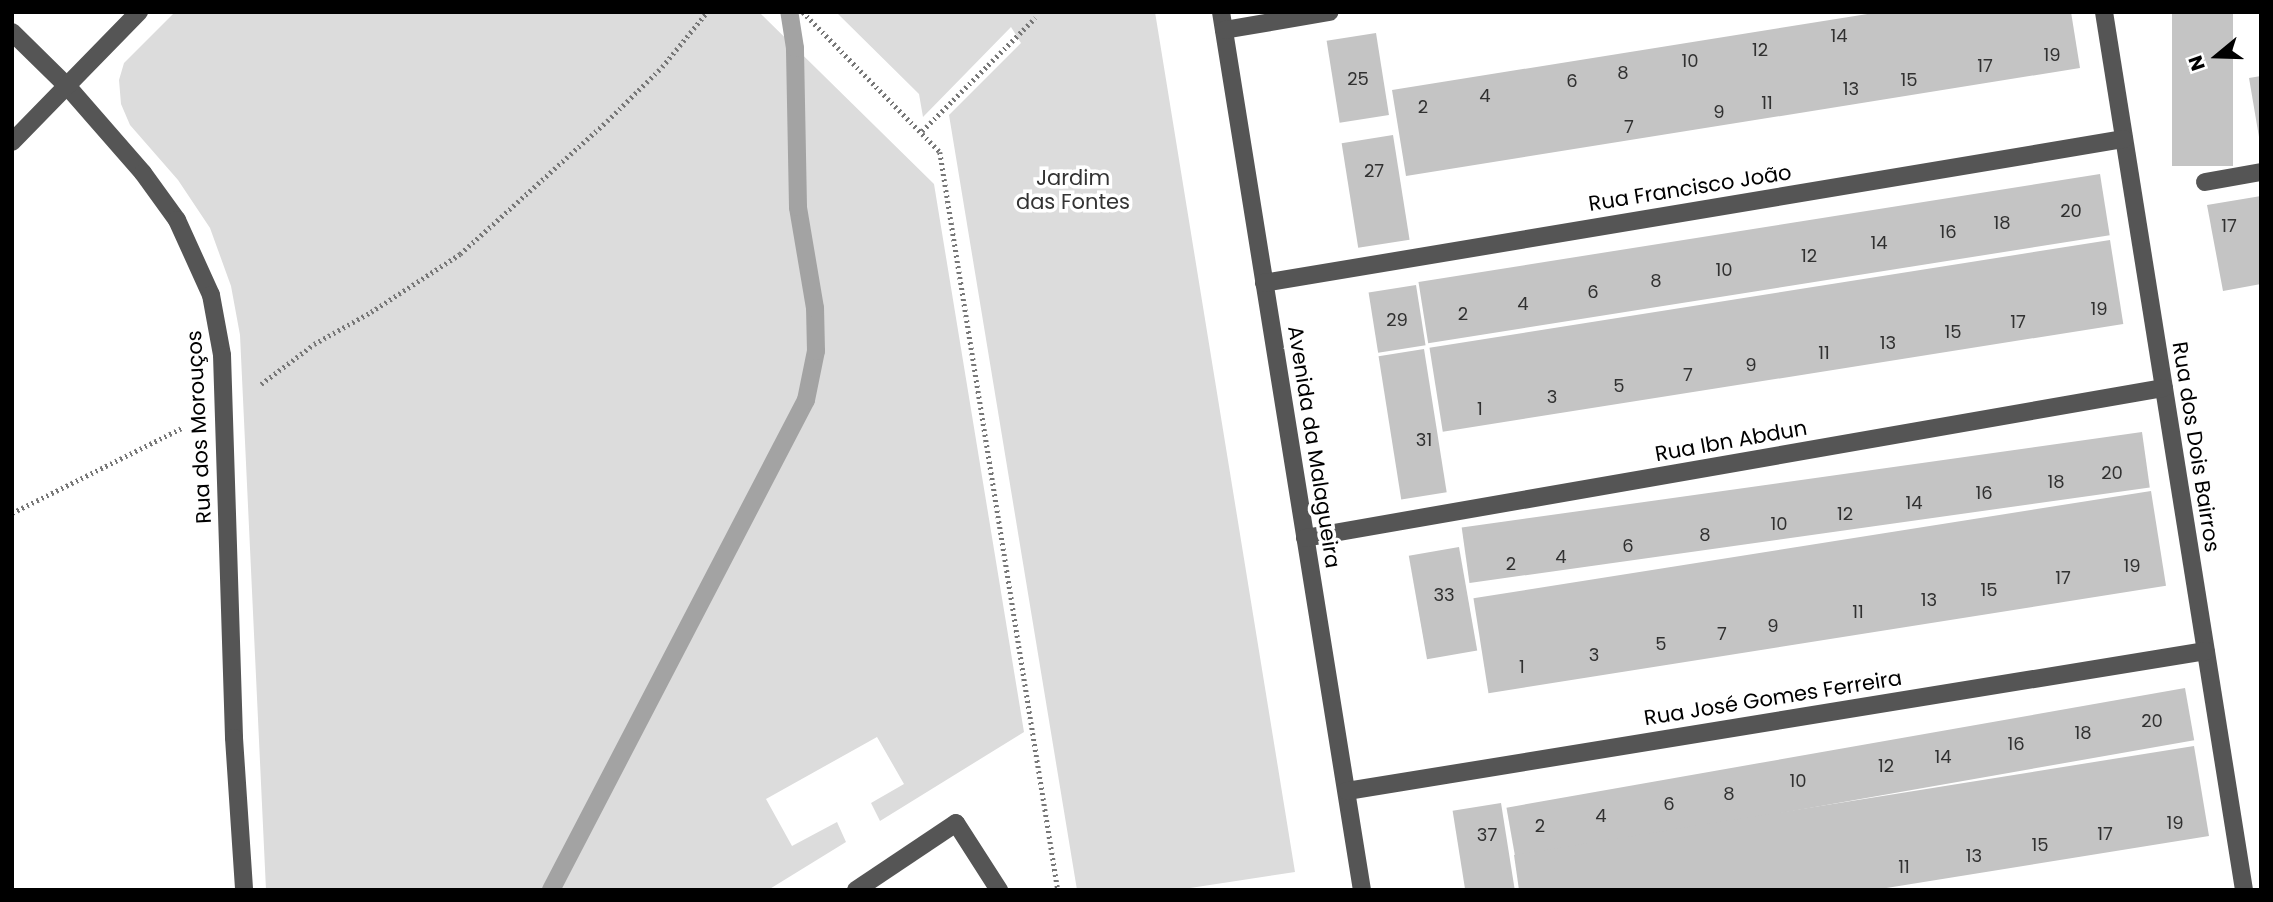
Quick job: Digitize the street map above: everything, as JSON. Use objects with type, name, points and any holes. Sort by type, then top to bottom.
[{"type":"street","points":[[12,142],[139,12]]},
{"type":"street","points":[[1222,21],[1329,12]]},
{"type":"street","name":"Rua dos Dois Bairros","points":[[2104,12],[2244,890]]},
{"type":"street","name":"Avenida da Malagueira","points":[[1222,21],[1362,890]]},
{"type":"street","name":"Rua dos Morouços","points":[[12,32],[68,87],[143,173],[177,220],[211,295],[222,355],[234,738],[244,890]]},
{"type":"street","name":"Rua Francisco João","points":[[1264,283],[2124,139]]},
{"type":"street","points":[[2205,182],[2261,172]]},
{"type":"street","name":"Rua Ibn Abdun","points":[[1305,538],[2164,388]]},
{"type":"street","name":"Rua José Gomes Ferreira","points":[[1347,791],[2206,650]]},
{"type":"street","points":[[856,890],[956,823],[999,890]]},
{"type":"path","points":[[12,513],[224,408],[271,378],[314,344],[371,312],[460,254],[607,121],[662,67],[707,12]]},
{"type":"path","points":[[803,12],[940,152],[1058,890]]},
{"type":"path","points":[[922,131],[1035,18]]},
{"type":"green space","points":[[175,12],[759,12],[934,184],[1024,732],[880,821],[871,803],[904,784],[877,737],[766,799],[792,846],[837,822],[846,842],[768,890],[266,890],[240,335],[231,286],[210,228],[178,180],[130,125],[121,104],[119,80],[124,63]]},
{"type":"green space","name":"Jardim das Fontes","points":[[836,12],[1155,12],[1295,872],[1177,890],[1077,890],[949,115],[1021,43],[1011,27],[923,117],[919,94]]},
{"type":"building","points":[[1880,12],[2071,12],[2080,68],[1406,176],[1392,90]]},
{"type":"building","points":[[2172,12],[2233,12],[2233,166],[2172,166]]},
{"type":"building","points":[[1376,33],[1389,115],[1340,123],[1327,41]]},
{"type":"building","points":[[2261,76],[2261,137],[2259,137],[2249,78]]},
{"type":"building","points":[[1393,135],[1410,240],[1358,248],[1342,143]]},
{"type":"building","points":[[2100,174],[2110,235],[1428,343],[1418,282]]},
{"type":"building","points":[[2261,196],[2261,284],[2223,291],[2207,205]]},
{"type":"building","points":[[2110,240],[2123,324],[1443,432],[1429,348]]},
{"type":"building","points":[[1416,285],[1426,345],[1378,353],[1369,293]]},
{"type":"building","points":[[1424,349],[1447,492],[1401,499],[1379,356]]},
{"type":"building","points":[[2142,432],[2150,487],[1469,583],[1462,528]]},
{"type":"building","points":[[2151,491],[2166,586],[1488,693],[1473,598]]},
{"type":"building","points":[[1459,547],[1477,650],[1427,659],[1409,556]]},
{"type":"building","points":[[2185,688],[2194,740],[1516,860],[1506,808]]},
{"type":"building","points":[[2194,746],[2209,836],[1874,890],[1519,890],[1514,855]]},
{"type":"building","points":[[1501,803],[1515,890],[1465,890],[1453,811]]},
{"type":"waterway","points":[[551,890],[806,400],[816,351],[815,308],[798,207],[795,48],[789,12]]}]
